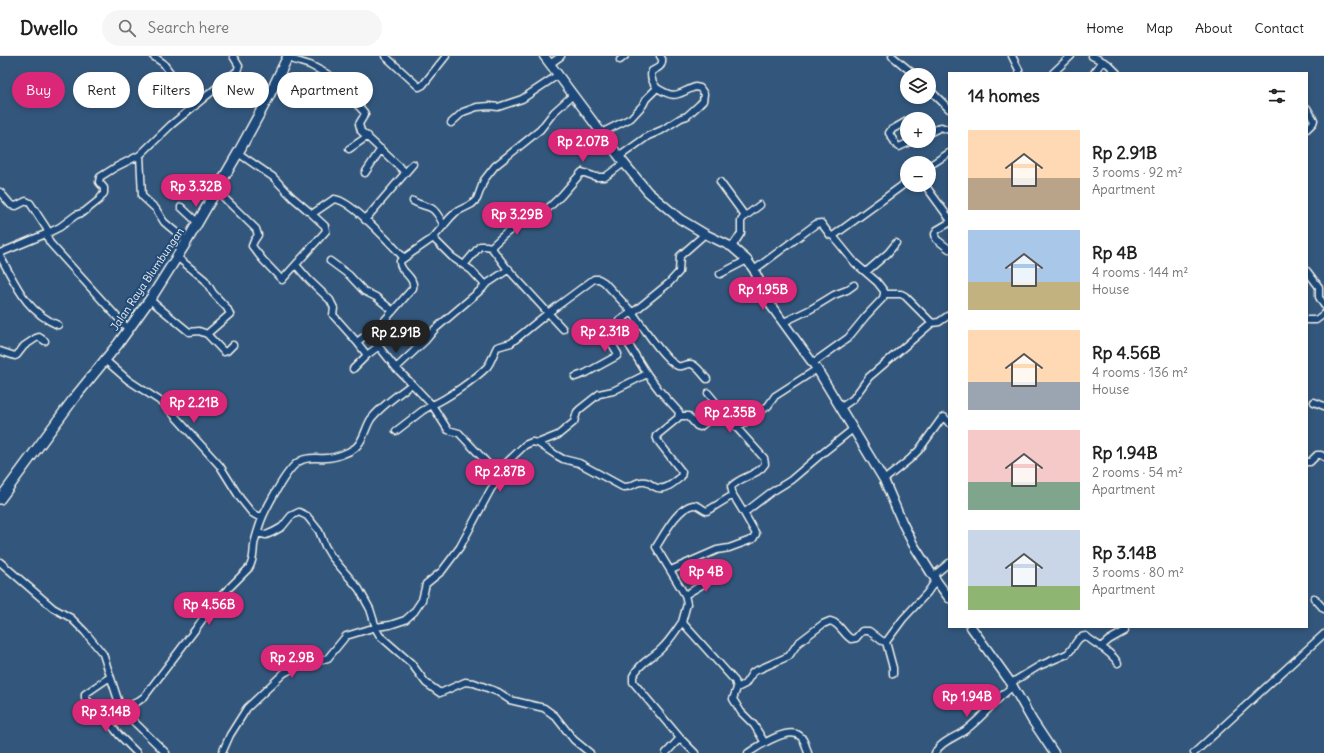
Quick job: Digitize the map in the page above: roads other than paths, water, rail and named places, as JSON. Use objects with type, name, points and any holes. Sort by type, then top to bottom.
[{"type":"main road","name":"Jalan Raya Blumbungan","points":[[281,72],[288,57]]},
{"type":"main road","name":"Jalan Raya Blumbungan","points":[[0,499],[75,397],[150,300],[217,191],[277,80]]},
{"type":"street","points":[[153,56],[164,63],[170,72]]},
{"type":"street","points":[[204,98],[239,69],[233,56]]},
{"type":"street","points":[[385,56],[419,87],[423,85],[446,56]]},
{"type":"street","points":[[544,56],[601,133],[648,192],[680,219],[705,234],[732,247],[747,260],[754,270],[772,307],[815,366],[884,480],[913,544],[948,597]]},
{"type":"street","points":[[550,64],[561,56]]},
{"type":"street","points":[[491,247],[530,215],[542,214],[561,196],[582,172],[596,177],[605,177],[622,159],[648,136],[687,116],[700,105],[704,98],[704,94],[700,88],[695,86],[676,95],[657,88],[651,79],[650,74],[662,64],[662,59],[660,56]]},
{"type":"street","points":[[892,56],[907,68]]},
{"type":"street","points":[[1012,56],[1019,72]]},
{"type":"street","points":[[1054,72],[1070,56]]},
{"type":"street","points":[[1092,56],[1108,64],[1116,72]]},
{"type":"street","points":[[288,57],[310,65],[329,75],[337,82],[364,112],[365,114],[359,124],[361,130],[381,149],[386,156],[405,172]]},
{"type":"street","points":[[1095,72],[1102,62]]},
{"type":"street","points":[[451,123],[464,112],[477,107],[498,106],[522,99],[558,75]]},
{"type":"street","points":[[601,133],[631,118],[657,88]]},
{"type":"street","points":[[357,342],[384,321],[413,288],[414,285],[399,263],[403,257],[433,238],[452,215],[472,204],[477,199],[482,184],[495,166],[540,130],[554,112],[573,95]]},
{"type":"street","points":[[936,96],[948,108]]},
{"type":"street","points":[[0,253],[48,233],[76,215],[84,212],[99,200],[104,193],[104,188],[99,180],[102,175],[140,155],[171,125],[192,108]]},
{"type":"street","points":[[1308,110],[1314,120],[1308,128]]},
{"type":"street","points":[[900,125],[891,130],[890,133],[897,146],[900,147]]},
{"type":"street","points":[[936,128],[941,127],[948,130]]},
{"type":"street","points":[[349,149],[368,136]]},
{"type":"street","points":[[365,172],[381,149]]},
{"type":"street","points":[[217,191],[256,229],[258,235],[252,246],[280,279],[283,280],[325,233],[325,226],[292,197],[273,177],[238,153]]},
{"type":"street","points":[[936,161],[948,154]]},
{"type":"street","points":[[140,155],[142,196],[156,209],[164,222],[187,241]]},
{"type":"street","points":[[365,220],[413,164]]},
{"type":"street","points":[[720,182],[745,216]]},
{"type":"street","points":[[833,236],[900,187]]},
{"type":"street","points":[[930,192],[948,217]]},
{"type":"street","points":[[1,194],[11,205],[16,206],[26,201],[30,203],[48,233],[50,243],[128,329]]},
{"type":"street","points":[[312,214],[328,202],[338,199],[354,210],[382,234],[403,257]]},
{"type":"street","points":[[413,201],[418,205],[432,208],[444,226]]},
{"type":"street","points":[[732,247],[741,233],[741,221],[745,216],[760,205]]},
{"type":"street","points":[[181,207],[198,223]]},
{"type":"street","points":[[737,428],[768,406],[775,396],[815,366],[848,338],[883,298],[884,294],[884,291],[877,282],[854,263],[821,223],[816,224],[754,270]]},
{"type":"street","points":[[948,224],[937,230],[936,239],[948,248]]},
{"type":"street","points":[[679,416],[679,412],[647,374],[619,330],[617,323],[639,308],[679,272],[680,256],[705,234]]},
{"type":"street","points":[[433,238],[449,254],[471,270],[484,285]]},
{"type":"street","points":[[866,272],[888,253],[896,243]]},
{"type":"street","points":[[464,265],[480,246],[491,247],[563,329]]},
{"type":"street","points":[[0,256],[20,294],[38,314],[58,325]]},
{"type":"street","points":[[177,258],[205,280],[213,293],[227,308],[230,314],[207,334]]},
{"type":"street","points":[[720,274],[747,260]]},
{"type":"street","points":[[330,261],[349,275],[364,291],[376,297],[393,311]]},
{"type":"street","points":[[296,265],[330,300],[334,308],[333,315],[367,355]]},
{"type":"street","points":[[396,368],[435,330],[483,288],[484,285],[509,269]]},
{"type":"street","points":[[1308,272],[1319,287],[1319,297],[1324,305]]},
{"type":"street","points":[[396,431],[422,411],[440,402],[479,374],[490,362],[498,347],[511,343],[594,279],[599,279],[609,286],[632,312],[668,359],[676,366],[680,367],[687,364],[695,366],[707,379]]},
{"type":"street","points":[[784,322],[811,309],[834,295],[848,290],[854,285]]},
{"type":"street","points":[[884,294],[901,294],[905,296],[932,323]]},
{"type":"street","points":[[150,300],[189,332],[199,331],[207,334],[224,352],[233,345]]},
{"type":"street","points":[[1308,320],[1316,320],[1324,314]]},
{"type":"street","points":[[840,408],[853,399],[869,377],[932,323],[939,322],[948,316]]},
{"type":"street","points":[[575,377],[597,368],[617,356],[618,354],[609,339],[619,330]]},
{"type":"street","points":[[368,333],[396,368],[432,405],[440,420],[448,430],[459,433],[492,468],[498,472]]},
{"type":"street","points":[[0,351],[15,356],[24,346],[36,338],[39,337],[45,341]]},
{"type":"street","points":[[353,369],[378,346]]},
{"type":"street","points":[[105,360],[128,380],[163,403],[220,466],[240,498],[252,513],[257,516],[263,516]]},
{"type":"street","points":[[538,443],[558,435],[569,427],[574,422],[577,412],[599,394],[613,391],[647,374]]},
{"type":"street","points":[[110,722],[120,709],[138,702],[144,697],[214,603],[249,568],[253,562],[254,545],[263,516],[286,476],[298,462],[310,457],[333,458],[356,447],[363,437],[368,423],[372,418],[387,402],[412,384]]},
{"type":"street","points":[[671,570],[717,550],[729,548],[752,539],[756,534],[733,495],[731,487],[733,484],[750,476],[763,467],[765,464],[764,458],[708,393]]},
{"type":"street","points":[[1314,402],[1324,406]]},
{"type":"street","points":[[222,753],[230,736],[247,708],[284,673],[301,664],[310,664],[328,658],[346,636],[376,627],[390,625],[404,620],[414,612],[422,600],[426,584],[442,571],[465,539],[491,490],[499,479],[498,472],[502,466],[525,445],[532,442],[538,443],[556,455],[579,463],[624,487],[629,488],[642,482],[648,482],[662,489],[669,486],[681,477],[682,474],[656,436],[679,416],[688,416],[697,426],[700,427],[722,410]]},
{"type":"street","points":[[884,480],[919,450],[942,418],[944,417],[948,422]]},
{"type":"street","points":[[744,513],[770,493],[791,480],[853,429]]},
{"type":"street","points":[[1308,463],[1317,455],[1324,457]]},
{"type":"street","points":[[695,753],[680,738],[633,682],[633,676],[642,664],[668,642],[682,622],[687,604],[686,595],[656,547],[676,517],[683,510],[693,505],[700,506],[707,511],[733,495]]},
{"type":"street","points":[[257,533],[266,535],[273,532],[282,527],[291,516],[299,512],[307,516],[319,531],[331,556],[359,589],[370,609],[380,636],[411,663],[426,683],[433,689],[440,693],[465,682],[474,683],[498,692],[510,700],[544,708],[555,716],[574,740],[590,753]]},
{"type":"street","points":[[0,562],[54,608],[71,618],[85,632],[103,654],[120,709],[166,753]]},
{"type":"street","points":[[886,642],[903,619],[927,593],[935,578],[948,564]]},
{"type":"street","points":[[686,595],[717,576]]},
{"type":"street","points":[[1314,598],[1324,610]]},
{"type":"street","points":[[682,622],[728,672],[735,682],[737,688],[733,699],[741,712],[754,724],[765,743]]},
{"type":"street","points":[[737,688],[745,684],[753,672],[789,656],[798,643],[823,624],[830,622],[838,625],[851,639],[856,638],[862,631],[869,631],[882,641],[886,642]]},
{"type":"street","points":[[972,628],[1011,685],[1054,753]]},
{"type":"street","points":[[1102,646],[1109,640],[1125,631]]},
{"type":"street","points":[[1194,753],[1324,634]]},
{"type":"street","points":[[935,753],[942,745],[958,736],[976,721],[1011,685],[1044,664],[1067,654],[1071,651],[1078,638],[1081,636],[1086,636],[1095,644],[1102,646],[1113,655],[1118,663]]},
{"type":"street","points":[[886,642],[893,668],[893,674]]},
{"type":"street","points":[[110,677],[85,694],[85,698],[110,722],[119,735],[137,753]]},
{"type":"street","points":[[748,753],[765,743],[786,734],[797,734],[804,741],[808,753]]},
{"type":"street","points":[[666,753],[680,738]]}]
